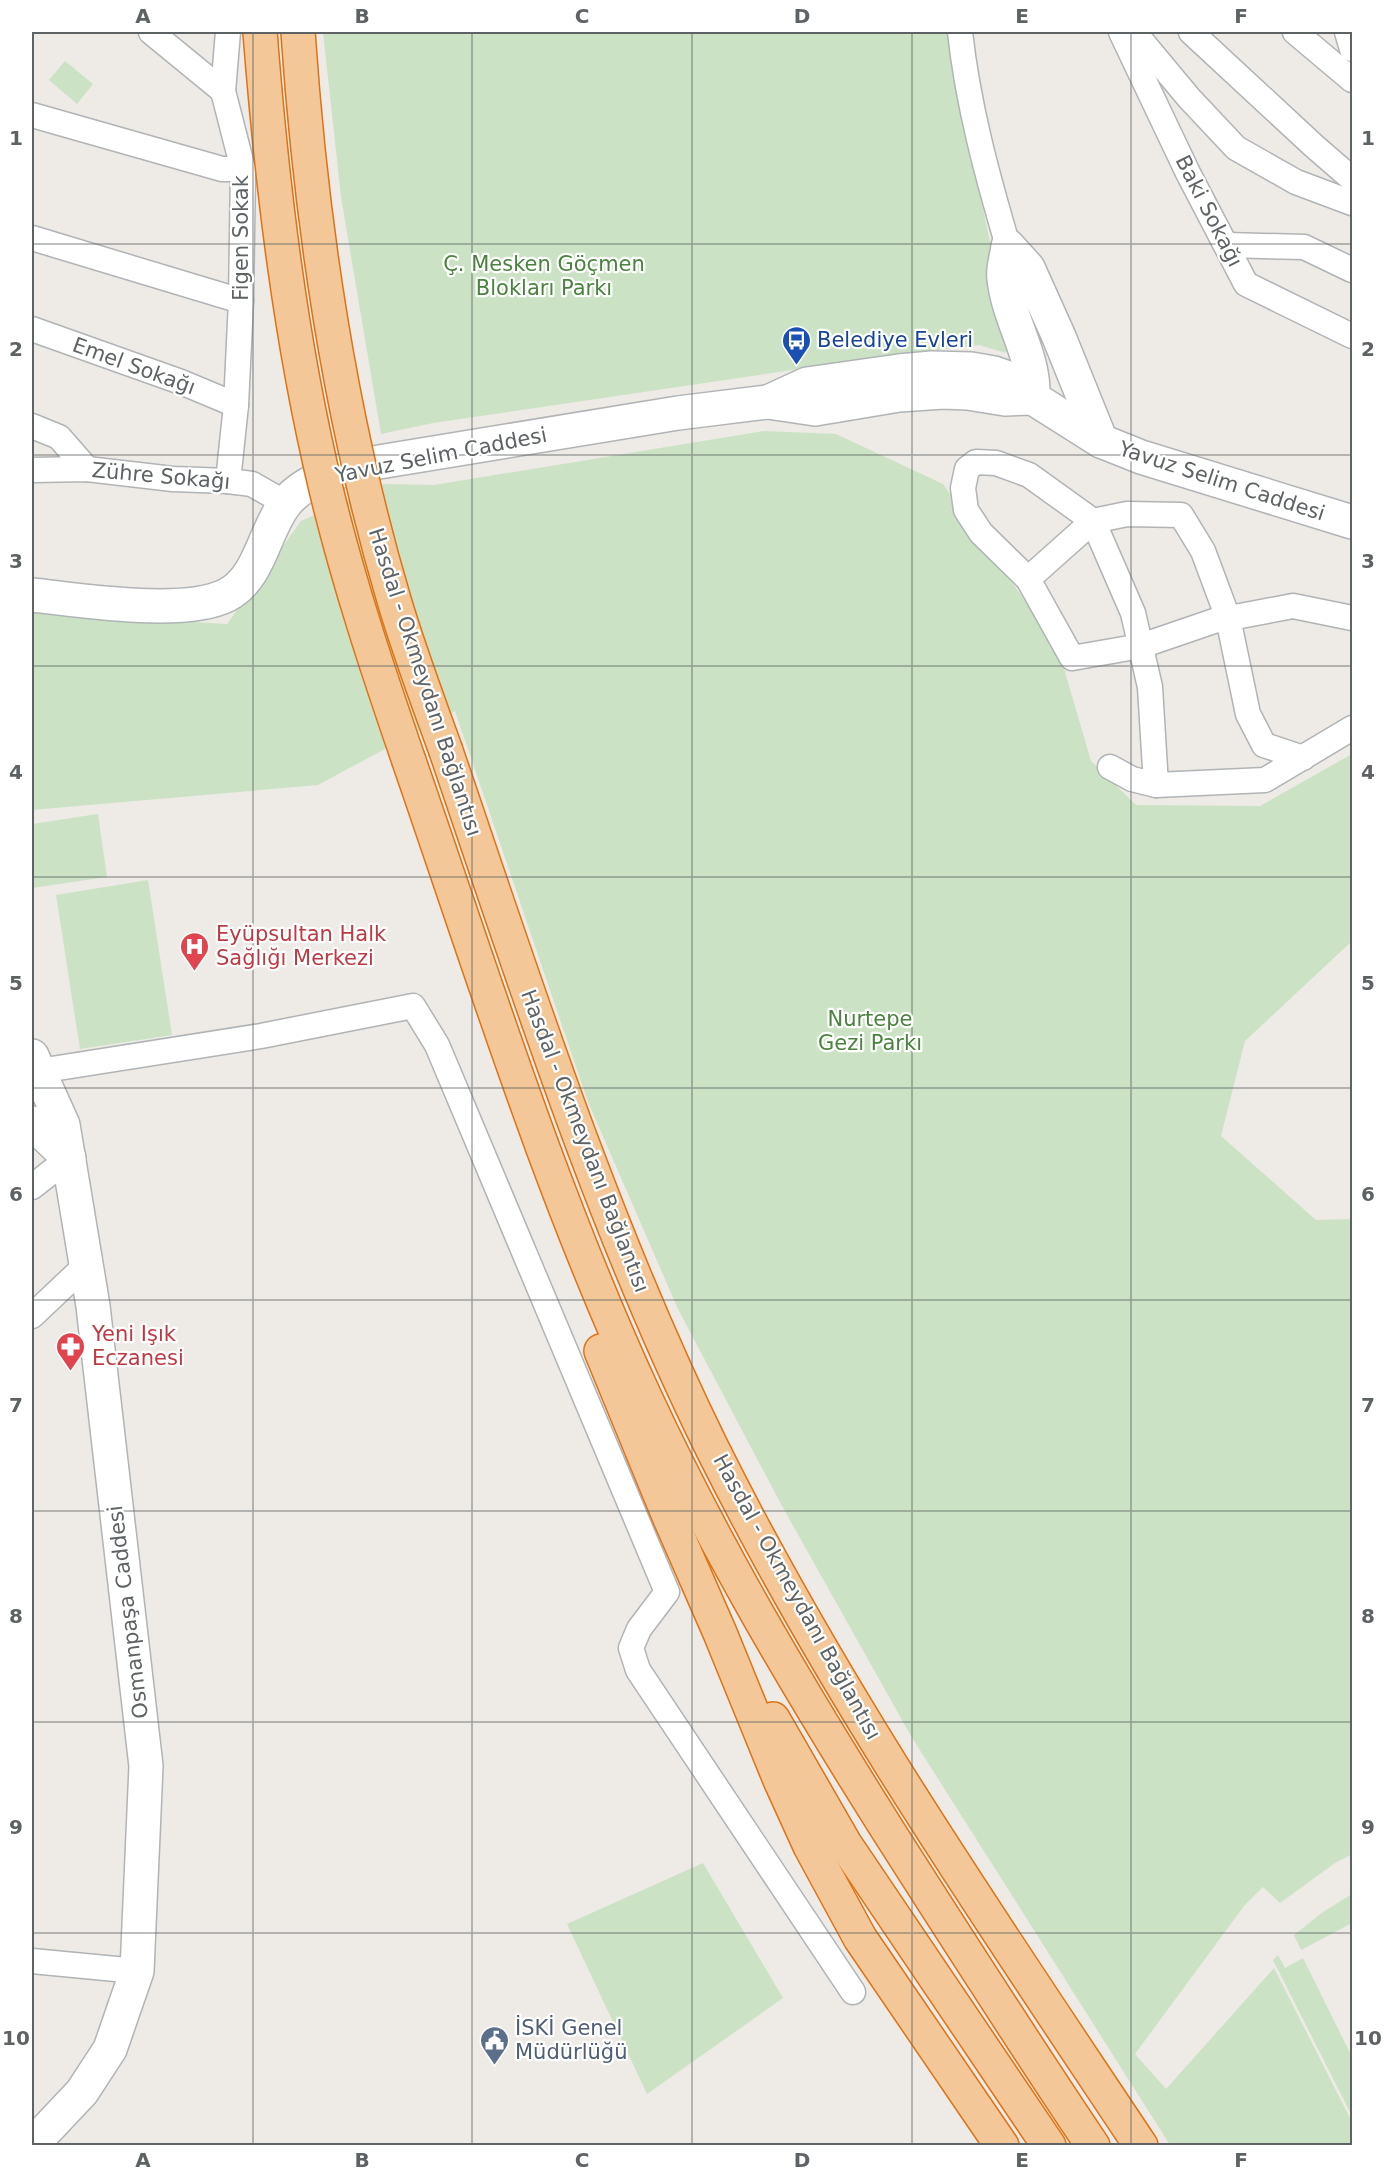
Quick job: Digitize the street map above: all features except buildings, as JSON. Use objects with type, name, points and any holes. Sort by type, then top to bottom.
[{"type":"highway","name":"Hasdal - Okmeydanı Bağlantısı","points":[[260,32],[278,216],[287,280],[313,430],[359,614],[489,995],[556,1182],[645,1398],[744,1592],[848,1768],[1093,2145]]},
{"type":"highway","name":"Hasdal - Okmeydanı Bağlantısı","points":[[298,32],[319,240],[329,311],[347,410],[394,600],[584,1149],[653,1321],[711,1446],[790,1594],[890,1762],[1016,1959],[1141,2145]]},
{"type":"highway","points":[[556,1182],[564,1240],[576,1286],[634,1433],[810,1846],[860,1938],[1002,2145]]},
{"type":"highway","points":[[720,1633],[745,1671],[845,1844],[1049,2145]]},
{"type":"street","points":[[151,32],[223,92]]},
{"type":"street","name":"Figen Sokak","points":[[228,32],[223,92],[243,169],[241,301],[236,405],[228,481]]},
{"type":"street","points":[[960,32],[965,78],[981,155],[1008,246],[1003,278],[1013,319],[1031,365],[1034,381],[1033,398]]},
{"type":"street","name":"Baki Sokağı","points":[[1121,32],[1188,173],[1246,284],[1353,336]]},
{"type":"street","points":[[1134,32],[1189,98],[1236,147],[1296,182],[1353,203]]},
{"type":"street","points":[[1191,32],[1314,146],[1353,178]]},
{"type":"street","points":[[1295,32],[1353,80]]},
{"type":"street","points":[[1347,32],[1353,49]]},
{"type":"street","points":[[32,115],[222,169],[243,169]]},
{"type":"street","points":[[32,238],[241,301]]},
{"type":"street","points":[[1226,245],[1304,247],[1353,270]]},
{"type":"street","points":[[1008,246],[1028,268],[1101,441]]},
{"type":"street","points":[[994,373],[1012,361],[1015,342],[1013,319]]},
{"type":"street","name":"Emel Sokağı","points":[[32,329],[182,382],[236,405]]},
{"type":"street","points":[[1033,398],[1041,393],[1051,380],[1057,364],[1059,337]]},
{"type":"street","name":"Yavuz Selim Caddesi","points":[[768,402],[807,384],[878,374],[932,368],[971,369],[994,373],[1011,379],[1033,398],[1101,441],[1141,458],[1353,522]]},
{"type":"street","name":"Yavuz Selim Caddesi","points":[[32,595],[171,606],[199,605],[228,595],[243,581],[256,561],[285,503],[304,487],[334,472],[379,462],[678,413],[768,402],[815,409],[899,395],[943,392],[968,393],[1005,399],[1033,398]]},
{"type":"street","points":[[32,426],[59,437],[87,469]]},
{"type":"street","points":[[1156,785],[1150,687],[1141,646],[1133,613],[1093,521],[1029,475],[996,463],[976,462],[967,469],[963,488],[966,510],[981,533],[1028,579],[1072,658],[1141,646],[1214,621],[1293,606],[1353,618]]},
{"type":"street","name":"Zühre Sokağı","points":[[32,470],[87,469],[173,479],[252,484],[285,503]]},
{"type":"street","points":[[1028,579],[1093,521],[1127,514],[1181,515],[1203,551],[1228,618],[1248,714],[1264,745],[1303,758]]},
{"type":"street","points":[[1110,767],[1132,779],[1156,785],[1265,780],[1353,728]]},
{"type":"street","points":[[35,1063],[261,1036],[413,1006],[437,1045],[667,1592],[639,1629],[631,1648],[638,1670],[853,1992]]},
{"type":"street","name":"Osmanpaşa Caddesi","points":[[32,2145],[82,2092],[110,2049],[137,1971],[146,1766],[93,1306],[63,1125],[35,1063]]},
{"type":"street","points":[[32,1122],[69,1158],[32,1186]]},
{"type":"street","points":[[32,1316],[86,1265]]},
{"type":"street","points":[[32,1961],[137,1971]]},
{"type":"green space","name":"Ç. Mesken Göçmen Blokları Parkı","points":[[323,32],[953,32],[983,208],[1010,339],[1006,353],[979,345],[880,357],[433,423],[381,434],[341,197]]},
{"type":"green space","points":[[65,61],[93,84],[77,104],[49,80]]},
{"type":"green space","name":"Nurtepe Gezi Parkı","points":[[764,431],[836,434],[943,484],[1009,577],[1060,655],[1091,761],[1136,805],[1260,806],[1352,754],[1352,941],[1245,1041],[1221,1136],[1316,1220],[1352,1219],[1352,1854],[1335,1863],[1280,1903],[1263,1887],[1244,1906],[1135,2054],[1166,2089],[1274,1968],[1352,2122],[1352,2145],[1170,2145],[911,1736],[782,1506],[678,1309],[588,1102],[455,711],[318,785],[32,810],[32,613],[227,624],[301,521],[384,484],[434,485]]},
{"type":"green space","points":[[98,814],[107,877],[32,888],[32,824]]},
{"type":"green space","points":[[148,880],[172,1035],[80,1049],[56,895]]},
{"type":"green space","points":[[703,1863],[783,1998],[647,2094],[567,1924]]},
{"type":"green space","points":[[1352,1894],[1352,1923],[1301,1950],[1294,1935],[1323,1912]]},
{"type":"green space","points":[[1278,1955],[1285,1968],[1303,1958],[1352,2057],[1352,2116],[1273,1960]]},
{"type":"place","name":"Belediye Evleri","points":[[796,366]]},
{"type":"place","name":"Eyüpsultan Halk Sağlığı Merkezi","points":[[195,972]]},
{"type":"place","name":"Yeni Işık Eczanesi","points":[[71,1372]]},
{"type":"place","name":"İSKİ Genel Müdürlüğü","points":[[494,2066]]}]
